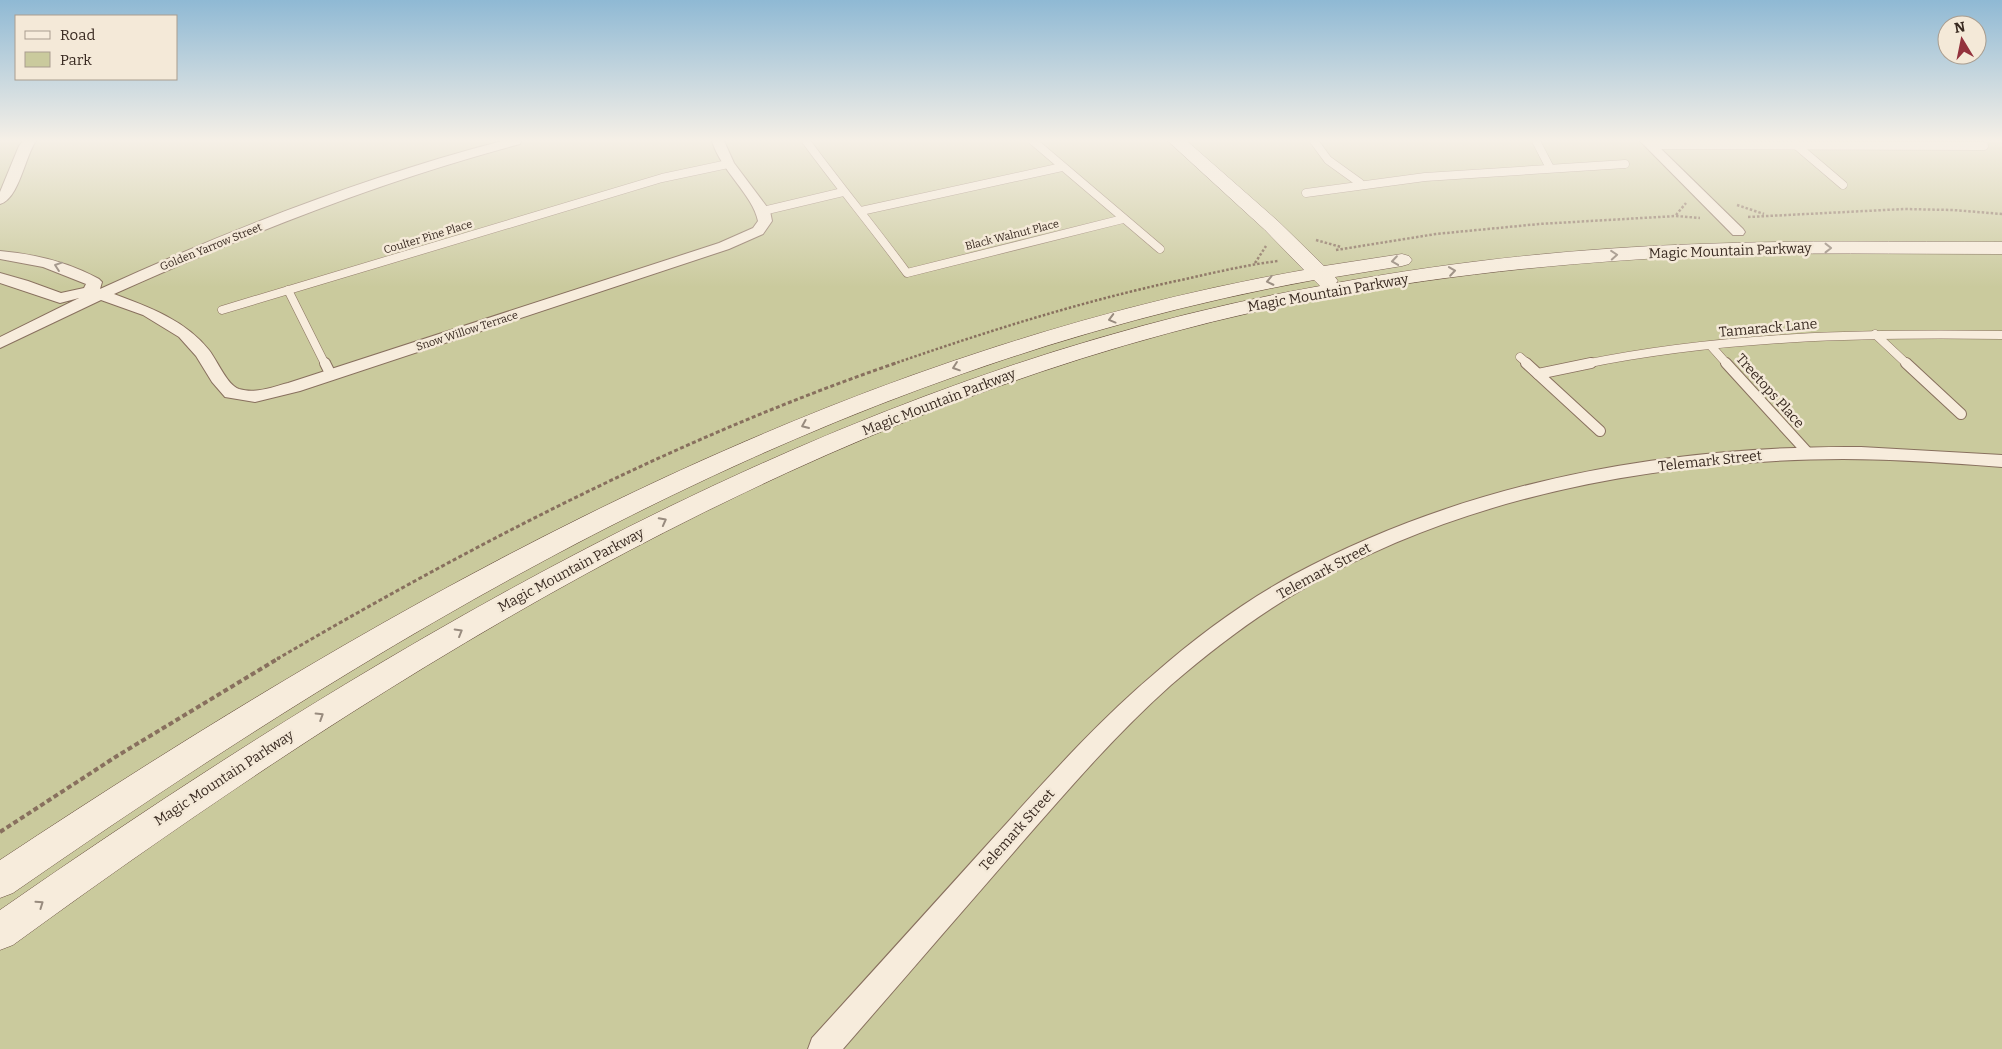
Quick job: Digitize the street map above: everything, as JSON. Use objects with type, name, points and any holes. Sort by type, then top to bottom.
[{"type":"street","points":[[0,200],[8,190]]},
{"type":"street","name":"Golden Yarrow Street","points":[[0,343],[96,292],[358,190]]},
{"type":"street","points":[[747,190],[763,211]]},
{"type":"street","points":[[1232,190],[1270,224],[1326,281]]},
{"type":"street","points":[[1703,190],[1743,224]]},
{"type":"street","name":"Snow Willow Terrace","points":[[96,292],[149,312],[185,334],[203,353],[218,378],[231,393],[255,397],[294,388],[740,241],[758,231],[766,221],[763,211]]},
{"type":"street","name":"Magic Mountain Parkway","points":[[0,932],[183,803],[381,677],[534,589],[677,514],[813,451],[922,406],[1029,368],[1137,335],[1235,310],[1326,281],[1503,246],[1743,224],[2002,232]]},
{"type":"street","name":"Magic Mountain Parkway","points":[[0,881],[254,713],[426,612],[577,531],[712,465],[839,411],[954,367],[1068,331],[1175,302],[1326,281],[1634,254],[1786,248],[2002,248]]},
{"type":"street","points":[[0,256],[26,258],[50,263],[78,273],[94,282],[96,292],[60,298],[23,284],[0,278]]},
{"type":"street","name":"Telemark Street","points":[[822,1049],[1078,762],[1138,702],[1185,660],[1298,582],[1391,536],[1530,490],[1603,474],[1684,463],[1809,454],[1926,455],[2002,461]]},
{"type":"lane","name":"Coulter Pine Place","points":[[222,310],[622,190]]},
{"type":"lane","points":[[763,211],[842,192],[861,211],[957,190]]},
{"type":"lane","points":[[1089,190],[1160,249]]},
{"type":"lane","points":[[1306,193],[1324,190]]},
{"type":"lane","name":"Black Walnut Place","points":[[861,211],[907,272],[1123,219]]},
{"type":"lane","points":[[288,290],[331,375]]},
{"type":"lane","points":[[1875,334],[1961,414]]},
{"type":"lane","name":"Tamarack Lane","points":[[1538,374],[1624,357],[1792,338],[1875,334],[2002,335]]},
{"type":"lane","name":"Treetops Place","points":[[1712,346],[1809,454]]},
{"type":"lane","points":[[1520,357],[1600,431]]},
{"type":"path","points":[[1729,203],[1765,214],[1805,214],[1838,210],[1972,210],[2002,214]]},
{"type":"path","points":[[1676,216],[1686,204]]},
{"type":"path","points":[[1743,224],[1765,214]]},
{"type":"path","points":[[1317,240],[1342,248],[1486,229],[1576,221],[1676,216],[1693,218]]},
{"type":"path","points":[[1266,246],[1255,263],[1280,260]]},
{"type":"green space","points":[[0,190],[2002,190],[2002,1049],[0,1049]]}]
